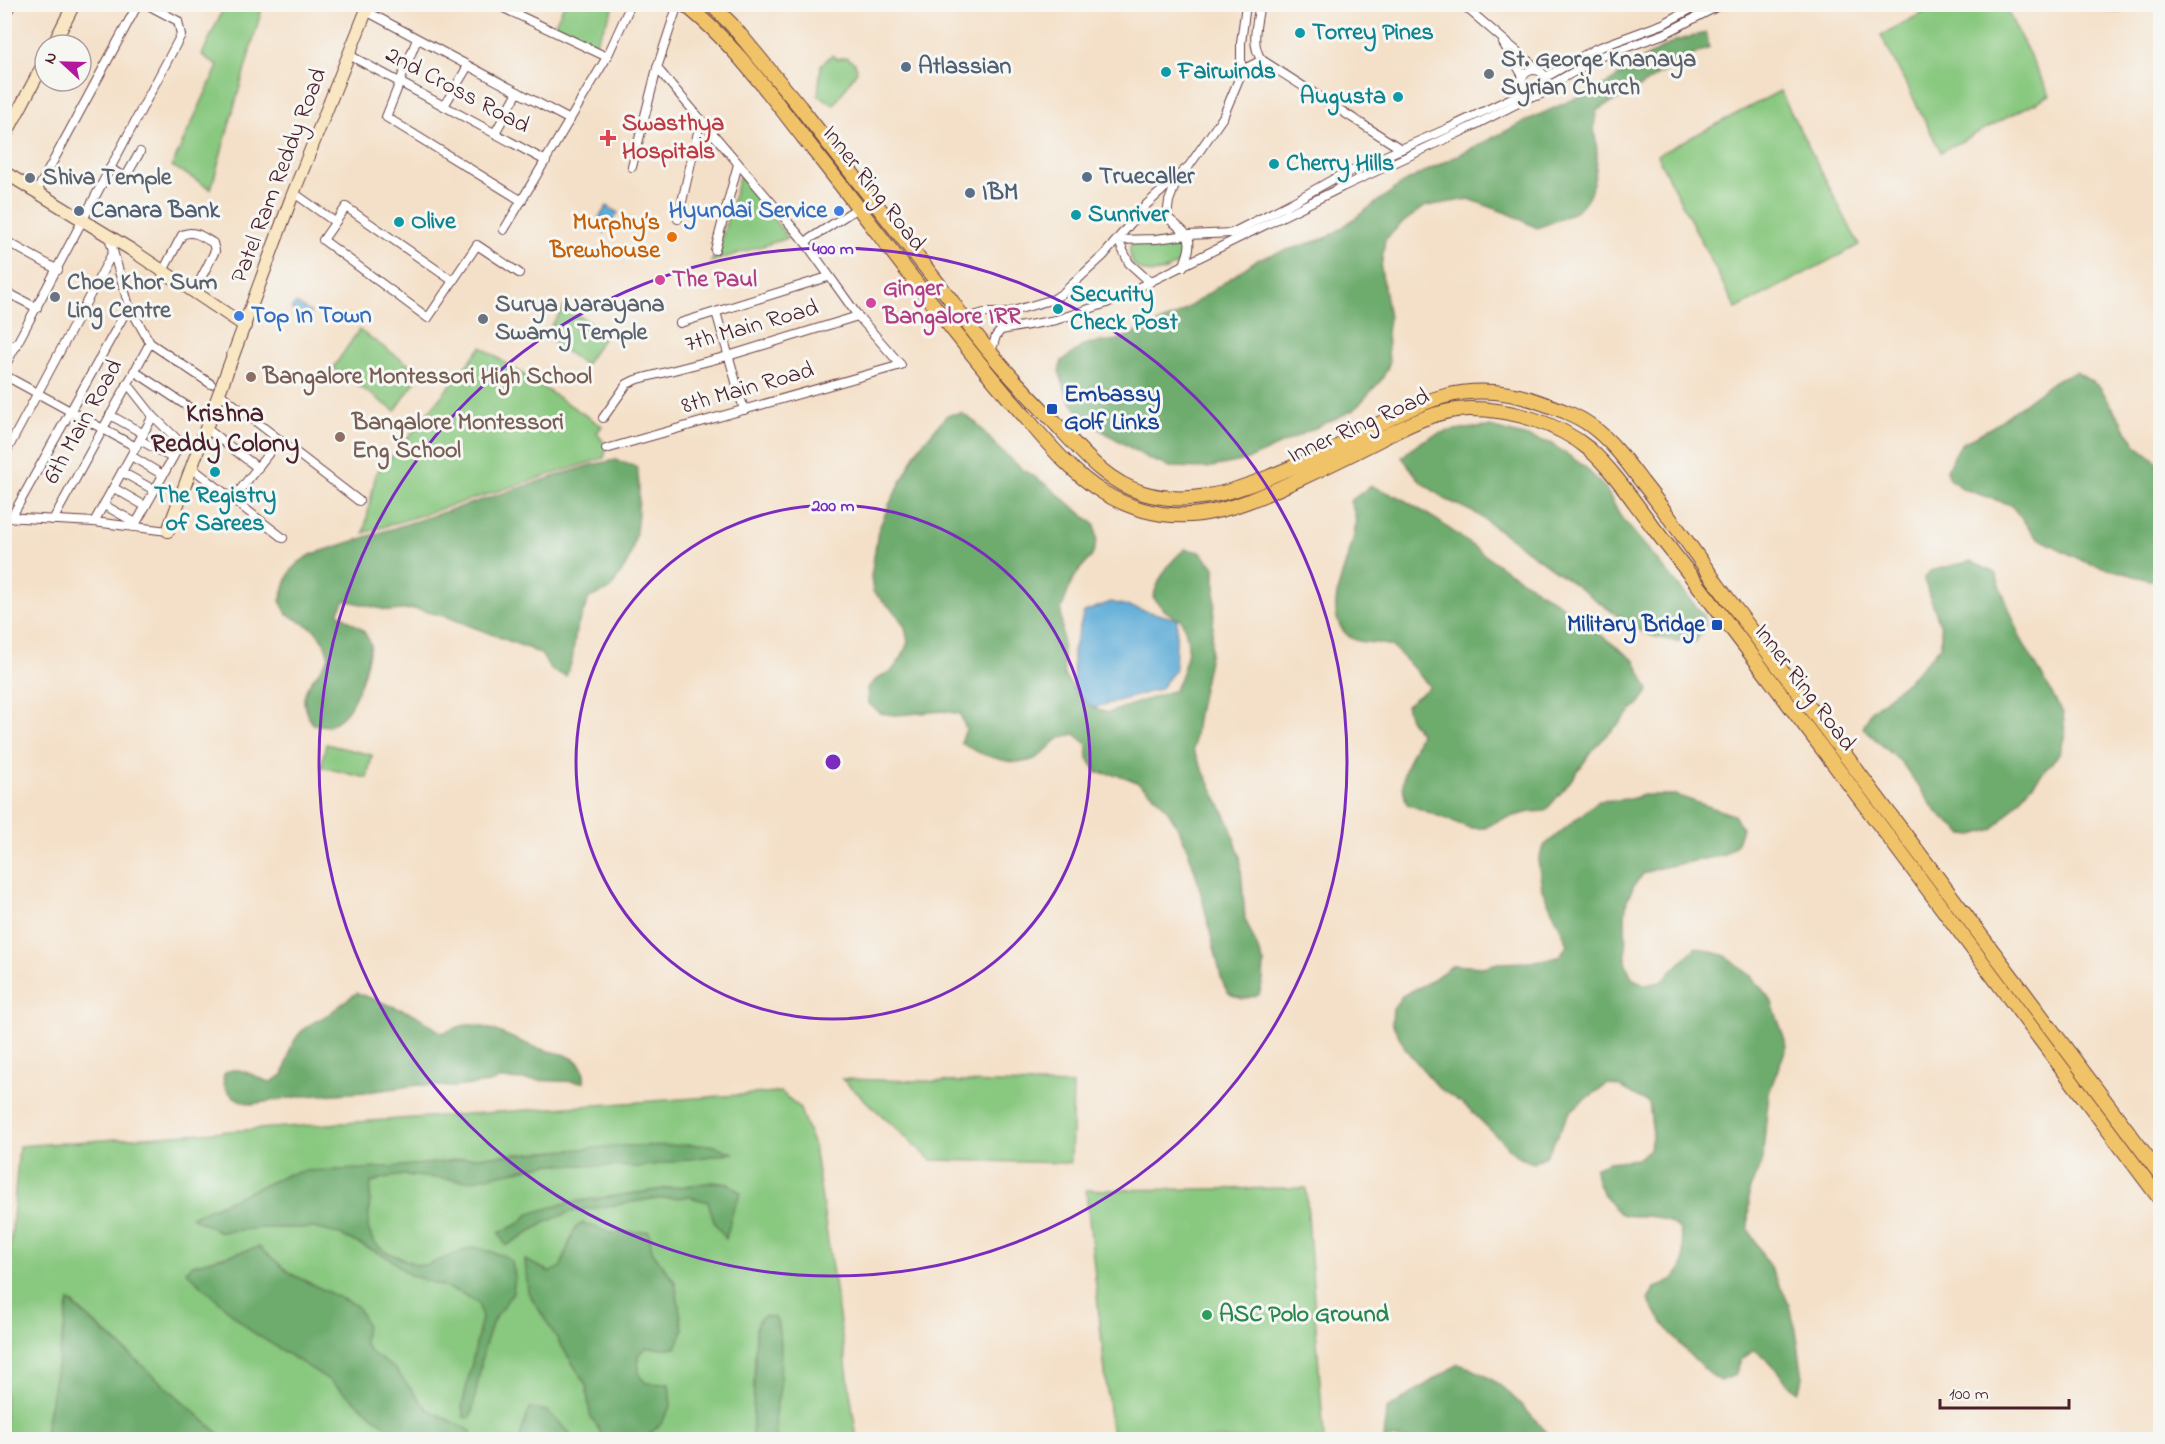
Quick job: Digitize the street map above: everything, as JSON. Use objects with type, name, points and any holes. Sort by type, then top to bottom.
[{"type":"main road","name":"Inner Ring Road","points":[[684,4],[707,22],[779,105],[982,366],[1045,439],[1087,482],[1111,497],[1136,508],[1165,514],[1215,513],[1258,498],[1422,420],[1451,411],[1472,409],[1524,417],[1556,428],[1593,453],[1716,608],[2160,1200]]},
{"type":"main road","name":"Inner Ring Road","points":[[711,4],[732,25],[808,116],[991,352],[1049,417],[1102,471],[1120,483],[1141,493],[1168,499],[1217,495],[1254,483],[1337,447],[1391,417],[1445,395],[1480,391],[1505,392],[1528,398],[1581,420],[1605,438],[1675,524],[2160,1174]]},
{"type":"main road","points":[[1716,608],[1729,599]]},
{"type":"street","points":[[4,18],[12,4]]},
{"type":"street","points":[[59,33],[74,4]]},
{"type":"street","points":[[37,191],[138,4]]},
{"type":"street","points":[[4,368],[58,270],[82,220],[181,34],[178,21],[146,4]]},
{"type":"street","points":[[495,4],[607,57]]},
{"type":"street","points":[[504,230],[607,57],[631,4]]},
{"type":"street","points":[[632,167],[657,68],[678,4]]},
{"type":"street","points":[[1241,74],[1241,43],[1246,4]]},
{"type":"street","points":[[1260,4],[1255,39],[1257,54],[1262,60],[1401,149]]},
{"type":"street","points":[[1462,4],[1544,78]]},
{"type":"street","points":[[1118,240],[1232,233],[1337,177],[1528,94],[1541,94],[1544,78],[1594,49],[1663,24],[1700,4]]},
{"type":"street","points":[[1544,78],[1664,34],[1722,4]]},
{"type":"street","points":[[367,8],[417,39],[570,120]]},
{"type":"street","name":"Patel Ram Reddy Road","points":[[168,531],[207,429],[216,389],[245,326],[367,8]]},
{"type":"street","points":[[1500,38],[1523,76]]},
{"type":"street","points":[[417,39],[386,117],[522,201]]},
{"type":"street","name":"2nd Cross Road","points":[[349,55],[546,161]]},
{"type":"street","points":[[964,319],[984,313],[1006,313],[1054,299],[1072,285],[1118,240],[1146,205],[1179,177],[1223,117],[1241,74],[1248,67],[1262,60]]},
{"type":"street","points":[[444,106],[468,66]]},
{"type":"street","points":[[657,68],[805,242],[858,316]]},
{"type":"street","points":[[1528,94],[1521,84],[1523,76],[1530,70],[1544,78]]},
{"type":"street","points":[[4,138],[33,84]]},
{"type":"street","points":[[495,133],[518,92]]},
{"type":"street","points":[[991,352],[996,336],[1001,330],[1056,320],[1107,303],[1342,186],[1469,128],[1528,94]]},
{"type":"street","points":[[678,219],[701,119]]},
{"type":"street","points":[[110,168],[125,178],[140,152]]},
{"type":"street","points":[[716,250],[738,164]]},
{"type":"street","points":[[4,172],[163,271],[245,326]]},
{"type":"street","points":[[1179,177],[1169,201],[1167,217],[1188,235],[1191,249],[1183,267]]},
{"type":"street","points":[[294,194],[335,222]]},
{"type":"street","points":[[453,281],[346,207],[323,240],[428,318],[453,281],[477,245],[519,273]]},
{"type":"street","points":[[805,242],[859,207]]},
{"type":"street","points":[[163,271],[182,235],[187,232],[213,243],[215,251],[195,292]]},
{"type":"street","points":[[109,237],[129,306],[150,343],[216,389],[359,501]]},
{"type":"street","points":[[4,240],[58,270]]},
{"type":"street","points":[[1118,240],[1130,263],[1150,282]]},
{"type":"street","points":[[4,456],[113,252]]},
{"type":"street","points":[[680,323],[828,277]]},
{"type":"street","points":[[4,291],[37,308]]},
{"type":"street","points":[[129,306],[8,518],[135,525],[168,531]]},
{"type":"street","points":[[716,312],[744,410]]},
{"type":"street","name":"7th Main Road","points":[[603,418],[627,384],[634,380],[728,356],[858,316]]},
{"type":"street","name":"8th Main Road","points":[[606,449],[901,365],[858,316]]},
{"type":"street","points":[[4,341],[16,347]]},
{"type":"street","name":"6th Main Road","points":[[53,520],[150,343]]},
{"type":"street","points":[[135,371],[202,416]]},
{"type":"street","points":[[4,375],[102,429],[140,440]]},
{"type":"street","points":[[128,383],[153,416],[180,443],[135,525]]},
{"type":"street","points":[[110,415],[140,440],[172,458]]},
{"type":"street","points":[[94,522],[153,416]]},
{"type":"street","points":[[207,429],[258,468]]},
{"type":"street","points":[[233,499],[279,440]]},
{"type":"street","points":[[131,456],[163,474]]},
{"type":"street","points":[[192,468],[283,538]]},
{"type":"street","points":[[122,472],[154,490]]},
{"type":"street","points":[[114,488],[145,506]]},
{"type":"street","points":[[104,505],[135,525]]},
{"type":"green space","points":[[564,4],[615,5],[595,44],[554,26]]},
{"type":"green space","points":[[1939,4],[2004,5],[2050,95],[1941,152],[1881,35]]},
{"type":"green space","points":[[209,5],[263,5],[211,189],[172,166],[218,66],[202,55],[222,11]]},
{"type":"green space","points":[[2089,5],[2137,5],[2113,11]]},
{"type":"green space","points":[[1706,33],[1709,48],[1679,61],[1640,87],[1597,110],[1594,123],[1597,156],[1595,175],[1588,197],[1575,211],[1537,228],[1512,215],[1469,199],[1426,206],[1401,224],[1385,240],[1381,268],[1389,318],[1387,333],[1389,364],[1382,379],[1354,410],[1247,460],[1207,468],[1170,467],[1149,459],[1086,421],[1069,400],[1059,371],[1062,361],[1086,344],[1118,340],[1176,316],[1258,259],[1329,237],[1403,183],[1528,120],[1598,88],[1675,41]]},
{"type":"green space","points":[[832,55],[837,59],[846,57],[855,63],[857,71],[834,105],[818,95],[821,65]]},
{"type":"green space","points":[[1780,91],[1859,245],[1736,309],[1657,155]]},
{"type":"green space","points":[[740,174],[788,238],[711,262],[718,251]]},
{"type":"green space","points":[[1176,241],[1184,245],[1185,257],[1168,269],[1158,272],[1141,270],[1131,257],[1130,246],[1134,243]]},
{"type":"green space","points":[[565,306],[606,334],[585,365],[544,336]]},
{"type":"green space","points":[[359,330],[421,373],[395,411],[333,368]]},
{"type":"green space","points":[[481,347],[602,426],[597,433],[607,447],[604,458],[364,533],[376,473],[397,451]]},
{"type":"green space","points":[[2076,372],[2100,387],[2135,444],[2160,464],[2160,579],[2149,580],[2085,562],[2036,537],[2011,505],[1964,489],[1949,479],[1947,469],[1961,444],[1992,427],[2057,379]]},
{"type":"green space","points":[[962,413],[976,423],[998,448],[1022,469],[1047,485],[1095,525],[1097,540],[1092,556],[1072,581],[1061,610],[1064,675],[1074,690],[1093,708],[1108,713],[1175,690],[1187,654],[1185,628],[1180,618],[1177,619],[1163,609],[1153,597],[1165,570],[1185,549],[1200,552],[1215,568],[1211,650],[1193,750],[1229,823],[1240,856],[1245,919],[1264,963],[1259,995],[1243,999],[1230,994],[1224,986],[1194,869],[1184,840],[1170,813],[1151,792],[1128,778],[1098,773],[1088,759],[1087,744],[1075,734],[1056,740],[1036,758],[1019,762],[1009,761],[977,752],[961,743],[966,729],[960,714],[944,711],[895,715],[880,713],[868,703],[867,688],[879,677],[892,671],[902,657],[908,642],[905,627],[896,613],[873,592],[871,577],[878,531],[918,449],[947,415]]},
{"type":"green space","points":[[1490,427],[1550,443],[1584,466],[1606,489],[1620,516],[1705,617],[1705,629],[1695,642],[1664,639],[1635,628],[1475,513],[1445,499],[1420,481],[1402,457],[1432,436],[1453,430]]},
{"type":"green space","points":[[616,460],[637,467],[639,501],[634,541],[628,561],[611,589],[589,598],[576,630],[572,661],[566,676],[552,671],[541,654],[445,616],[415,609],[390,611],[345,600],[338,613],[363,630],[371,644],[367,662],[358,691],[344,715],[329,726],[313,724],[307,713],[304,695],[329,657],[324,642],[314,629],[287,614],[280,601],[287,578],[298,563],[313,554],[591,465]]},
{"type":"green space","points":[[1371,486],[1401,498],[1440,522],[1504,569],[1557,602],[1635,661],[1649,690],[1639,704],[1595,747],[1545,811],[1530,812],[1499,820],[1485,828],[1470,828],[1407,804],[1404,793],[1404,775],[1420,733],[1410,719],[1406,705],[1430,687],[1392,647],[1354,639],[1342,629],[1337,617],[1338,588],[1353,541],[1355,527],[1355,514],[1350,501]]},
{"type":"green space","points":[[1971,561],[1995,573],[2021,639],[2063,713],[2065,734],[2060,753],[1994,829],[1973,835],[1963,834],[1936,811],[1902,763],[1863,728],[1871,711],[1912,677],[1941,646],[1941,627],[1924,580],[1930,571]]},
{"type":"green space","points":[[326,744],[372,755],[367,778],[321,767]]},
{"type":"green space","points":[[1644,795],[1675,795],[1734,815],[1742,828],[1736,845],[1724,855],[1644,873],[1634,885],[1627,900],[1626,964],[1632,978],[1646,985],[1661,982],[1696,947],[1726,956],[1751,976],[1771,1000],[1787,1046],[1769,1092],[1762,1161],[1749,1191],[1748,1228],[1787,1299],[1796,1330],[1803,1378],[1797,1392],[1767,1360],[1754,1350],[1741,1360],[1735,1375],[1721,1381],[1701,1366],[1681,1345],[1648,1300],[1655,1288],[1674,1278],[1679,1272],[1684,1257],[1679,1228],[1657,1217],[1629,1216],[1620,1213],[1612,1206],[1600,1188],[1595,1168],[1608,1162],[1637,1159],[1649,1149],[1653,1134],[1649,1103],[1623,1088],[1608,1084],[1570,1112],[1546,1156],[1533,1163],[1518,1157],[1466,1106],[1439,1088],[1407,1051],[1392,1023],[1393,1009],[1402,996],[1429,982],[1453,965],[1483,967],[1498,963],[1528,962],[1559,957],[1568,944],[1542,889],[1538,860],[1544,846],[1598,801],[1630,799]]},
{"type":"green space","points":[[357,993],[416,1015],[442,1033],[462,1026],[477,1026],[568,1056],[580,1065],[584,1082],[500,1079],[490,1083],[453,1087],[419,1085],[367,1092],[303,1096],[252,1104],[235,1098],[227,1090],[223,1080],[224,1074],[229,1071],[241,1070],[271,1082],[283,1075],[291,1047],[302,1031]]},
{"type":"green space","points":[[842,1079],[1073,1085],[1071,1163],[931,1160]]},
{"type":"green space","points":[[781,1092],[799,1107],[814,1146],[857,1439],[225,1439],[70,1301],[44,1439],[5,1440],[5,1311],[19,1146]]},
{"type":"green space","points":[[712,1145],[733,1153],[638,1167],[548,1164],[468,1181],[405,1175],[383,1178],[371,1183],[368,1228],[373,1241],[384,1251],[417,1265],[427,1265],[474,1247],[505,1256],[512,1262],[515,1277],[513,1292],[493,1321],[484,1348],[472,1414],[469,1418],[464,1417],[462,1407],[482,1318],[478,1303],[461,1293],[408,1274],[389,1258],[338,1234],[313,1228],[263,1228],[220,1232],[191,1217],[289,1174],[304,1171],[364,1169],[437,1163],[465,1158],[622,1146]]},
{"type":"green space","points":[[713,1182],[729,1184],[741,1193],[733,1210],[726,1239],[714,1222],[708,1202],[690,1197],[652,1199],[570,1212],[546,1222],[506,1246],[499,1233],[518,1224],[529,1214],[566,1203]]},
{"type":"green space","name":"ASC Polo Ground","points":[[1306,1188],[1324,1439],[1112,1439],[1086,1190]]},
{"type":"green space","points":[[583,1223],[611,1233],[649,1231],[652,1251],[675,1282],[683,1330],[676,1348],[645,1348],[638,1355],[639,1375],[646,1383],[669,1384],[671,1405],[661,1424],[644,1439],[602,1439],[590,1415],[586,1385],[528,1292],[525,1260],[550,1272],[560,1268],[575,1228]]},
{"type":"green space","points":[[259,1247],[291,1274],[357,1306],[366,1324],[364,1342],[370,1352],[394,1368],[427,1409],[471,1431],[472,1439],[402,1439],[326,1378],[251,1331],[186,1271],[193,1265]]},
{"type":"green space","points":[[69,1301],[225,1439],[44,1439]]},
{"type":"green space","points":[[764,1316],[774,1317],[777,1321],[781,1343],[780,1388],[775,1413],[776,1439],[752,1439],[756,1328]]},
{"type":"green space","points":[[1458,1364],[1487,1376],[1499,1385],[1553,1439],[1384,1439],[1387,1409]]},
{"type":"green space","points":[[530,1408],[547,1411],[571,1434],[566,1439],[519,1439]]},
{"type":"water","points":[[607,206],[618,213],[604,233],[594,225]]},
{"type":"water","points":[[296,303],[311,313],[306,320],[291,309]]},
{"type":"water","points":[[1111,602],[1177,619],[1175,670],[1160,689],[1093,708],[1074,690],[1073,651],[1084,612]]},
{"type":"place","name":"Torrey Pines","points":[[1300,33]]},
{"type":"place","name":"Atlassian","points":[[906,67]]},
{"type":"place","name":"Fairwinds","points":[[1166,72]]},
{"type":"place","name":"St. George Knanaya Syrian Church","points":[[1489,74]]},
{"type":"place","name":"Augusta","points":[[1398,97]]},
{"type":"place","name":"Swasthya Hospitals","points":[[608,138]]},
{"type":"place","name":"Cherry Hills","points":[[1274,164]]},
{"type":"place","name":"Truecaller","points":[[1087,177]]},
{"type":"place","name":"Shiva Temple","points":[[30,178]]},
{"type":"place","name":"IBM","points":[[970,193]]},
{"type":"place","name":"Canara Bank","points":[[79,211]]},
{"type":"place","name":"Hyundai Service","points":[[839,211]]},
{"type":"place","name":"Sunriver","points":[[1076,215]]},
{"type":"place","name":"Olive","points":[[399,222]]},
{"type":"place","name":"Murphy’s Brewhouse","points":[[672,237]]},
{"type":"place","name":"The Paul","points":[[660,280]]},
{"type":"place","name":"Choe Khor Sum Ling Centre","points":[[55,297]]},
{"type":"place","name":"Ginger Bangalore IRR","points":[[871,303]]},
{"type":"place","name":"Security Check Post","points":[[1058,309]]},
{"type":"place","name":"Top In Town","points":[[239,316]]},
{"type":"place","name":"Surya Narayana Swamy Temple","points":[[483,319]]},
{"type":"place","name":"Bangalore Montessori High School","points":[[251,377]]},
{"type":"place","name":"Embassy Golf Links","points":[[1052,409]]},
{"type":"place","name":"Bangalore Montessori Eng School","points":[[340,437]]},
{"type":"place","name":"The Registry of Sarees","points":[[215,472]]},
{"type":"place","name":"Military Bridge","points":[[1717,625]]},
{"type":"place","name":"ASC Polo Ground","points":[[1207,1315]]},
{"type":"district","name":"Krishna Reddy Colony","points":[[225,430]]}]
